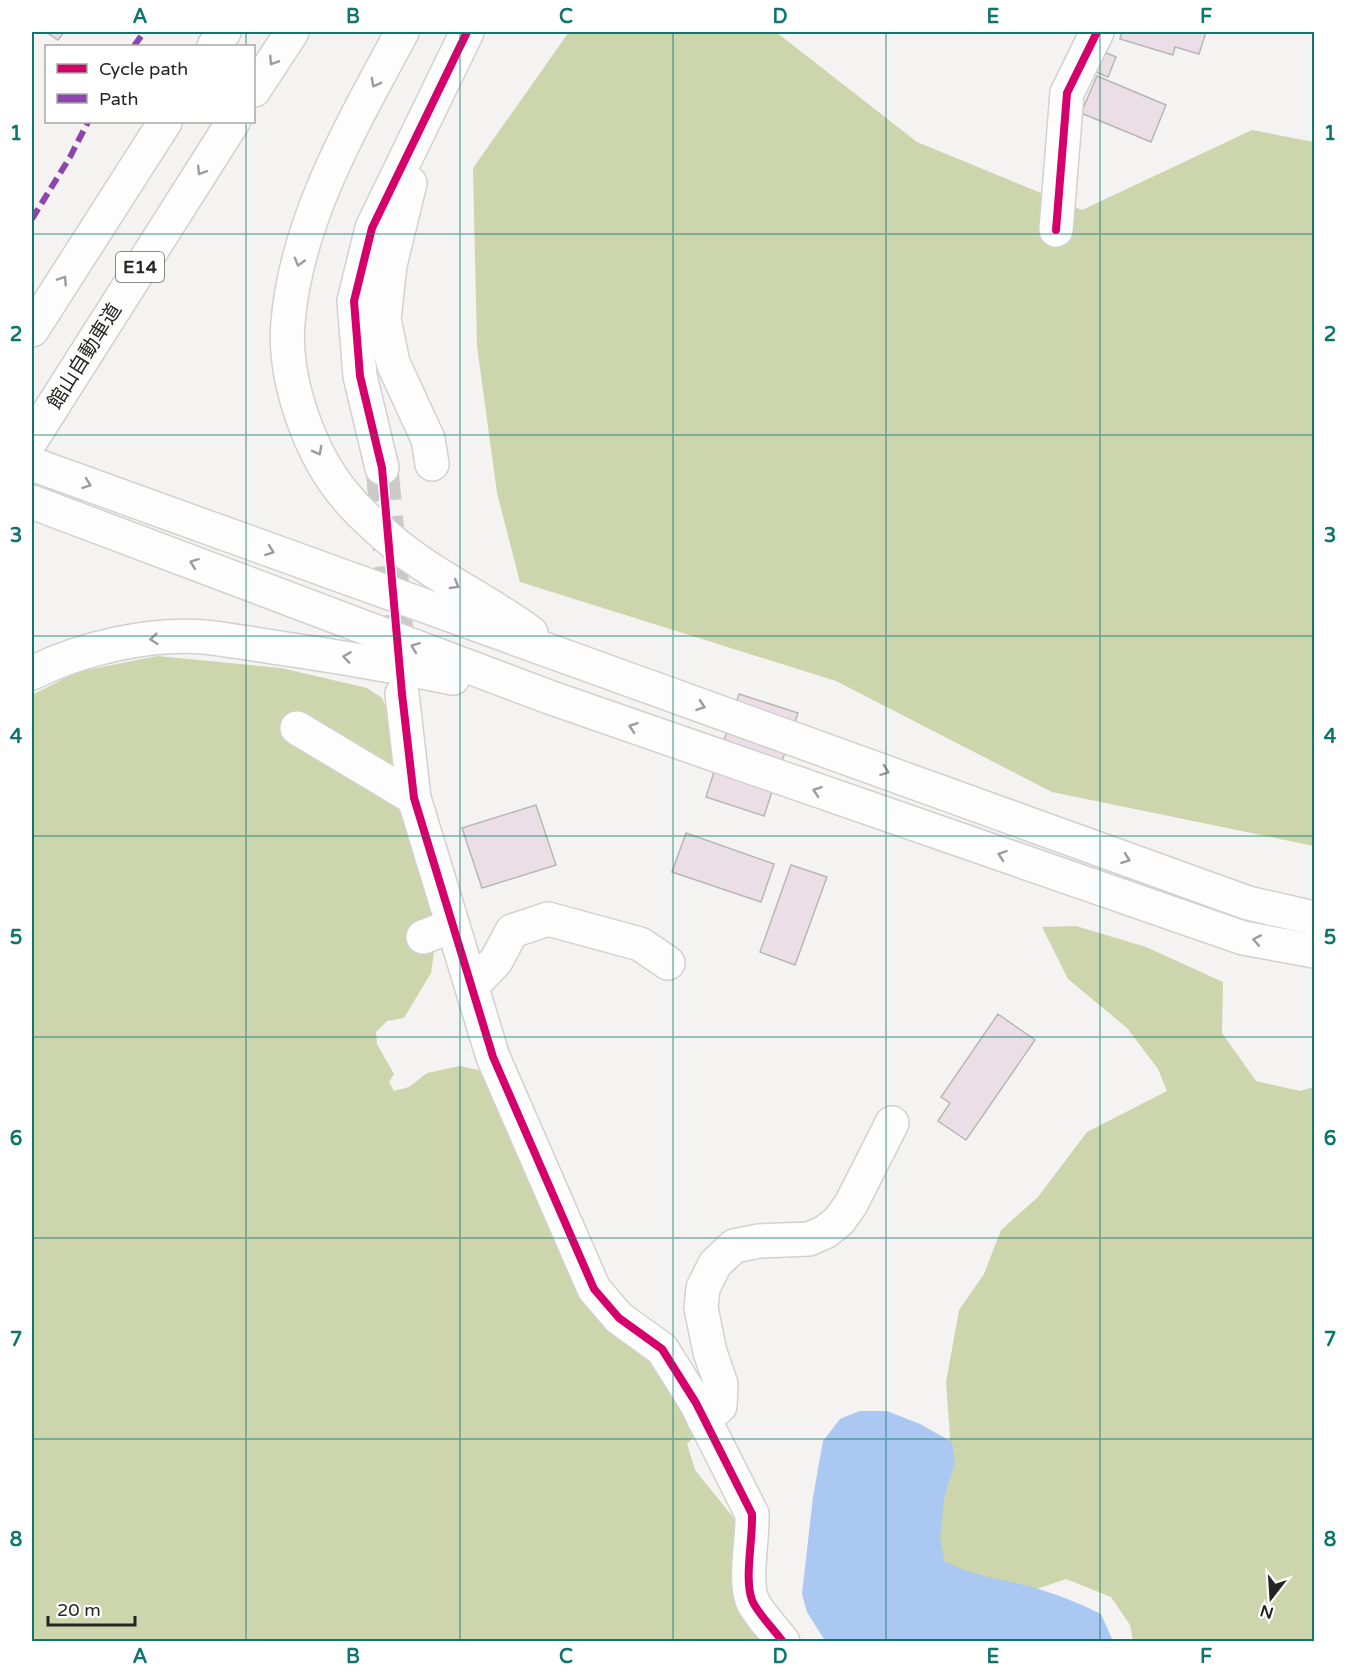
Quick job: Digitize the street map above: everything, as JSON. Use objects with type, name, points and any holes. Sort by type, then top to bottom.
[{"type":"main road","points":[[215,45],[224,32]]},
{"type":"main road","points":[[255,88],[292,32]]},
{"type":"main road","points":[[402,32],[351,127],[310,221],[296,273],[288,322],[288,351],[294,391],[307,432],[331,476],[347,499],[378,530],[429,569],[509,616],[566,658]]},
{"type":"main road","points":[[382,468],[360,376],[354,301],[372,228],[467,32]]},
{"type":"main road","points":[[1056,230],[1067,93],[1097,32]]},
{"type":"main road","points":[[425,120],[390,265],[384,319],[393,363],[428,439],[432,464]]},
{"type":"main road","name":"E14","points":[[32,330],[164,123]]},
{"type":"main road","name":"館山自動車道","points":[[40,427],[232,123]]},
{"type":"main road","points":[[32,464],[1248,903],[1314,918]]},
{"type":"main road","points":[[32,502],[549,697],[1244,938],[1314,951]]},
{"type":"main road","points":[[32,673],[73,655],[113,644],[203,637],[355,658],[549,697]]},
{"type":"main road","points":[[402,694],[414,798],[437,932],[472,986],[493,1057],[594,1289],[619,1318],[662,1349],[704,1420],[752,1514],[753,1534],[747,1584],[752,1602],[783,1641]]},
{"type":"main road","points":[[297,728],[414,798]]},
{"type":"main road","points":[[472,986],[496,961],[512,930],[548,919],[640,944],[668,963]]},
{"type":"main road","points":[[704,1420],[720,1406],[722,1384],[710,1352],[701,1308],[703,1288],[715,1264],[734,1246],[759,1241],[809,1239],[825,1232],[839,1221],[892,1123]]},
{"type":"green space","points":[[569,32],[776,32],[917,142],[1082,210],[1252,130],[1314,142],[1314,846],[1052,792],[836,681],[520,582],[497,493],[477,346],[473,168]]},
{"type":"green space","points":[[157,656],[281,668],[367,688],[382,698],[389,714],[398,757],[388,766],[438,924],[431,973],[404,1018],[387,1021],[376,1032],[377,1044],[394,1074],[389,1082],[394,1091],[409,1087],[427,1073],[460,1066],[483,1071],[612,1326],[641,1355],[660,1367],[698,1433],[687,1444],[695,1470],[737,1522],[773,1641],[32,1641],[32,695],[77,672]]},
{"type":"green space","points":[[1076,926],[1146,947],[1223,982],[1222,1033],[1256,1081],[1300,1091],[1314,1087],[1314,1641],[1133,1641],[1130,1625],[1111,1597],[1066,1579],[1007,1599],[943,1584],[933,1512],[950,1436],[946,1382],[959,1310],[984,1274],[1001,1230],[1038,1197],[1087,1132],[1167,1091],[1158,1069],[1127,1028],[1068,979],[1042,927]]},
{"type":"water","points":[[859,1411],[887,1411],[920,1424],[952,1442],[955,1462],[944,1498],[940,1537],[944,1561],[975,1573],[1065,1598],[1101,1614],[1113,1641],[825,1641],[807,1612],[802,1594],[813,1497],[823,1441],[840,1419]]},
{"type":"building","points":[[46,32],[64,32],[58,40]]},
{"type":"building","points":[[1122,32],[1206,32],[1199,54],[1175,47],[1173,55],[1120,39]]},
{"type":"building","points":[[1102,51],[1116,57],[1108,77],[1094,71]]},
{"type":"building","points":[[1097,76],[1166,105],[1151,142],[1081,113]]},
{"type":"building","points":[[739,694],[798,713],[764,816],[706,797]]},
{"type":"building","points":[[536,805],[556,865],[482,888],[462,828]]},
{"type":"building","points":[[686,833],[774,864],[761,902],[672,872]]},
{"type":"building","points":[[791,865],[827,877],[795,965],[760,952]]},
{"type":"building","points":[[998,1014],[1035,1040],[966,1140],[938,1121],[950,1103],[941,1097]]},
{"type":"tunnel","points":[[382,468],[400,665]]},
{"type":"marked path","points":[[135,45],[144,32]]},
{"type":"marked path","points":[[32,219],[70,157],[87,123]]},
{"type":"cycle path","points":[[467,32],[372,228],[354,301],[360,376],[382,468],[402,694],[414,798],[493,1057],[594,1289],[619,1318],[662,1349],[696,1403],[752,1514],[749,1570],[752,1600],[783,1642]]},
{"type":"cycle path","points":[[1056,230],[1067,93],[1097,32]]}]
